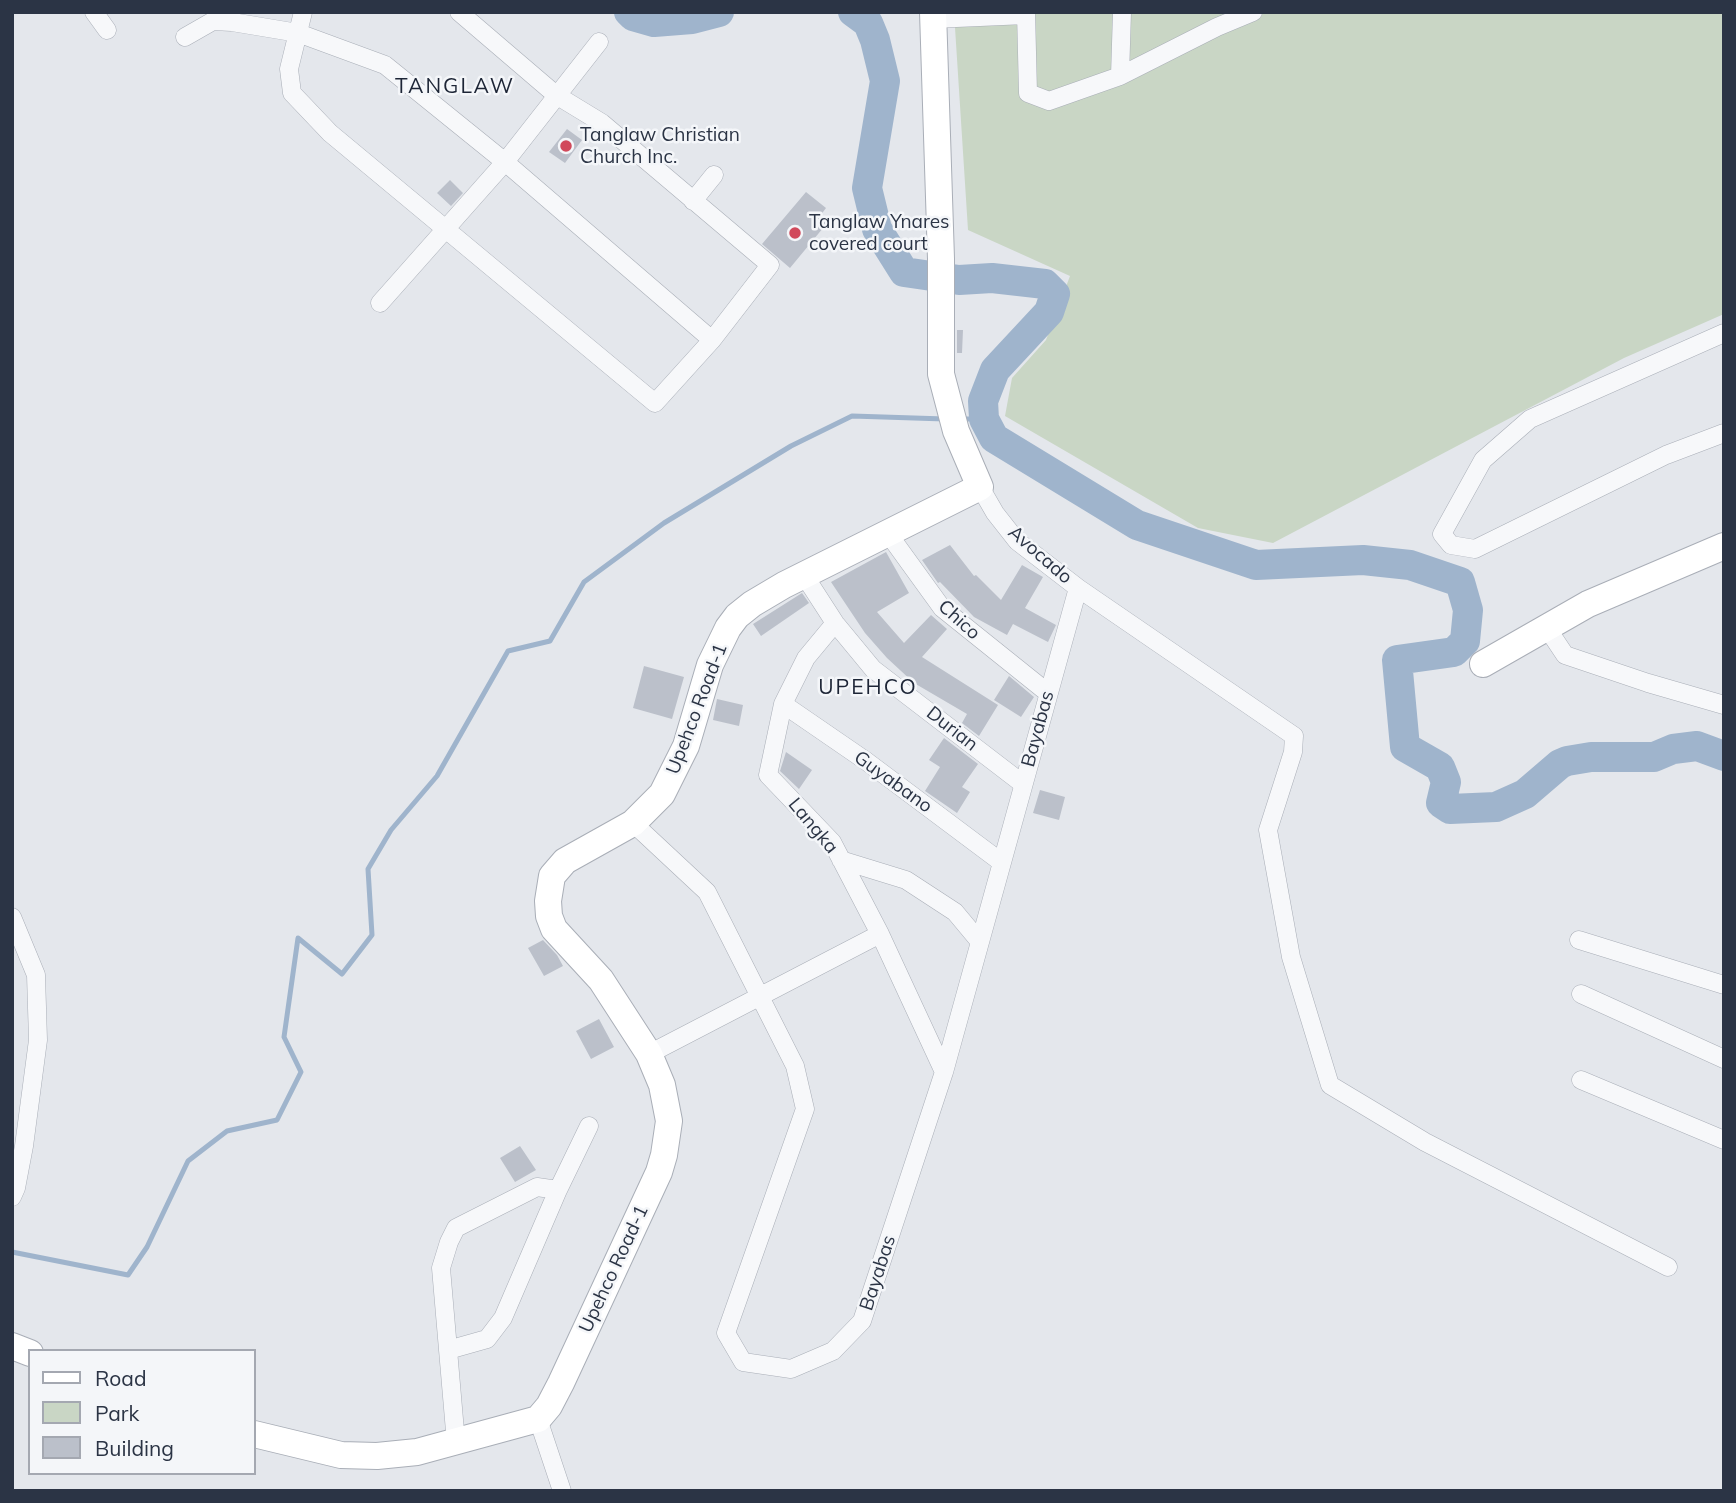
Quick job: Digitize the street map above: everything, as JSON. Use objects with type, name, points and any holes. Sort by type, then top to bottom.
[{"type":"street","points":[[94,12],[107,30]]},
{"type":"street","points":[[303,12],[289,69],[292,93],[330,133],[655,403],[712,340],[770,265],[602,123],[556,95],[458,12]]},
{"type":"street","points":[[1121,76],[1122,12]]},
{"type":"street","points":[[980,486],[952,418],[941,374],[941,259],[933,15],[1026,14],[1028,93],[1049,101],[1121,76],[1217,20],[1254,12]]},
{"type":"street","points":[[185,37],[213,21],[298,33],[385,65],[505,162],[712,340]]},
{"type":"street","points":[[380,303],[505,162],[599,42]]},
{"type":"street","points":[[693,201],[715,175]]},
{"type":"street","points":[[1724,333],[1530,419],[1483,460],[1442,534],[1451,545],[1475,549],[1666,455],[1724,433]]},
{"type":"street","name":"Upehco Road-1","points":[[538,1419],[549,1406],[561,1383],[653,1185],[664,1155],[669,1121],[662,1085],[649,1054],[601,980],[554,929],[549,916],[548,901],[552,876],[565,861],[634,823],[662,794],[686,746],[710,666],[737,615],[804,575],[980,486]]},
{"type":"street","name":"Avocado","points":[[980,486],[995,513],[1017,541],[1078,588],[1294,736],[1293,752],[1268,830],[1291,957],[1331,1085],[1425,1142],[1668,1267]]},
{"type":"street","name":"Chico","points":[[887,532],[942,608],[1048,693]]},
{"type":"street","points":[[1483,664],[1588,604],[1724,546]]},
{"type":"street","name":"Durian","points":[[804,575],[835,622],[873,669],[1023,784]]},
{"type":"street","name":"Bayabas","points":[[634,823],[706,891],[795,1066],[805,1109],[726,1333],[743,1362],[791,1369],[833,1351],[862,1321],[944,1072],[1078,588]]},
{"type":"street","name":"Langka","points":[[835,622],[806,658],[783,704],[768,775],[832,842],[880,934],[944,1072]]},
{"type":"street","points":[[1547,628],[1565,655],[1724,705]]},
{"type":"street","name":"Guyabano","points":[[783,704],[866,761],[1001,862]]},
{"type":"street","points":[[841,860],[906,880],[955,912],[980,942]]},
{"type":"street","points":[[12,917],[36,975],[37,1040],[24,1146],[12,1197]]},
{"type":"street","points":[[649,1054],[880,934]]},
{"type":"street","points":[[1580,940],[1724,985]]},
{"type":"street","points":[[1581,994],[1724,1059]]},
{"type":"street","points":[[1581,1080],[1724,1140]]},
{"type":"street","points":[[448,1350],[487,1339],[503,1318],[558,1190],[589,1126]]},
{"type":"street","points":[[456,1443],[441,1268],[456,1228],[537,1187],[558,1190]]},
{"type":"street","points":[[256,1434],[341,1455],[377,1456],[417,1452],[538,1419],[562,1491]]},
{"type":"green space","points":[[954,12],[1724,12],[1724,314],[1624,358],[1273,543],[1198,528],[1005,416],[1012,378],[1046,340],[1070,276],[968,230]]},
{"type":"building","name":"Tanglaw Christian Church Inc.","points":[[567,129],[582,140],[565,163],[549,152]]},
{"type":"building","points":[[450,180],[463,193],[451,206],[437,193]]},
{"type":"building","name":"Tanglaw Ynares covered court","points":[[806,192],[826,208],[820,216],[828,222],[790,268],[762,244]]},
{"type":"building","points":[[957,330],[963,330],[962,353],[957,353]]},
{"type":"building","points":[[950,545],[974,576],[1001,600],[1022,565],[1043,577],[1025,608],[1056,625],[1048,642],[1013,624],[1007,635],[974,617],[940,582],[938,583],[922,560]]},
{"type":"building","points":[[886,552],[909,593],[877,612],[904,643],[931,615],[947,629],[922,657],[998,705],[979,736],[962,723],[967,714],[914,683],[887,658],[865,633],[831,582]]},
{"type":"building","points":[[802,593],[809,603],[761,636],[753,624]]},
{"type":"building","points":[[644,666],[684,677],[672,719],[633,708]]},
{"type":"building","points":[[1009,676],[1034,697],[1021,717],[994,700]]},
{"type":"building","points":[[717,699],[743,705],[739,726],[713,720]]},
{"type":"building","points":[[944,738],[978,764],[962,787],[970,792],[957,813],[925,791],[940,767],[929,760]]},
{"type":"building","points":[[786,752],[812,770],[799,789],[780,771]]},
{"type":"building","points":[[1040,790],[1065,797],[1059,820],[1033,813]]},
{"type":"building","points":[[543,940],[563,966],[544,976],[528,948]]},
{"type":"building","points":[[599,1019],[614,1047],[591,1059],[576,1031]]},
{"type":"building","points":[[520,1146],[536,1170],[515,1182],[500,1158]]},
{"type":"waterway","points":[[629,12],[633,16],[654,22],[692,19],[719,12]]},
{"type":"waterway","points":[[853,12],[868,23],[885,81],[867,188],[877,229],[904,272],[959,280],[992,278],[1045,284],[1055,294],[1049,312],[995,370],[983,401],[984,419],[994,438],[1137,525],[1256,565],[1363,560],[1410,565],[1460,582],[1468,610],[1465,641],[1454,652],[1397,660],[1405,747],[1440,767],[1446,782],[1441,803],[1450,809],[1496,807],[1525,794],[1567,761],[1591,757],[1654,757],[1673,749],[1697,746],[1724,756]]},
{"type":"waterway","points":[[12,1252],[128,1275],[147,1247],[188,1161],[227,1131],[277,1120],[301,1072],[284,1037],[298,938],[342,974],[372,935],[368,869],[391,830],[437,776],[508,651],[550,641],[584,582],[664,523],[791,446],[852,416],[945,419]]},
{"type":"waterway","points":[[962,419],[984,419]]},
{"type":"place","name":"Tanglaw Christian Church Inc.","points":[[566,146]]},
{"type":"place","name":"Tanglaw Ynares covered court","points":[[795,233]]},
{"type":"district","name":"TANGLAW","points":[[455,87]]},
{"type":"district","name":"UPEHCO","points":[[868,688]]}]
